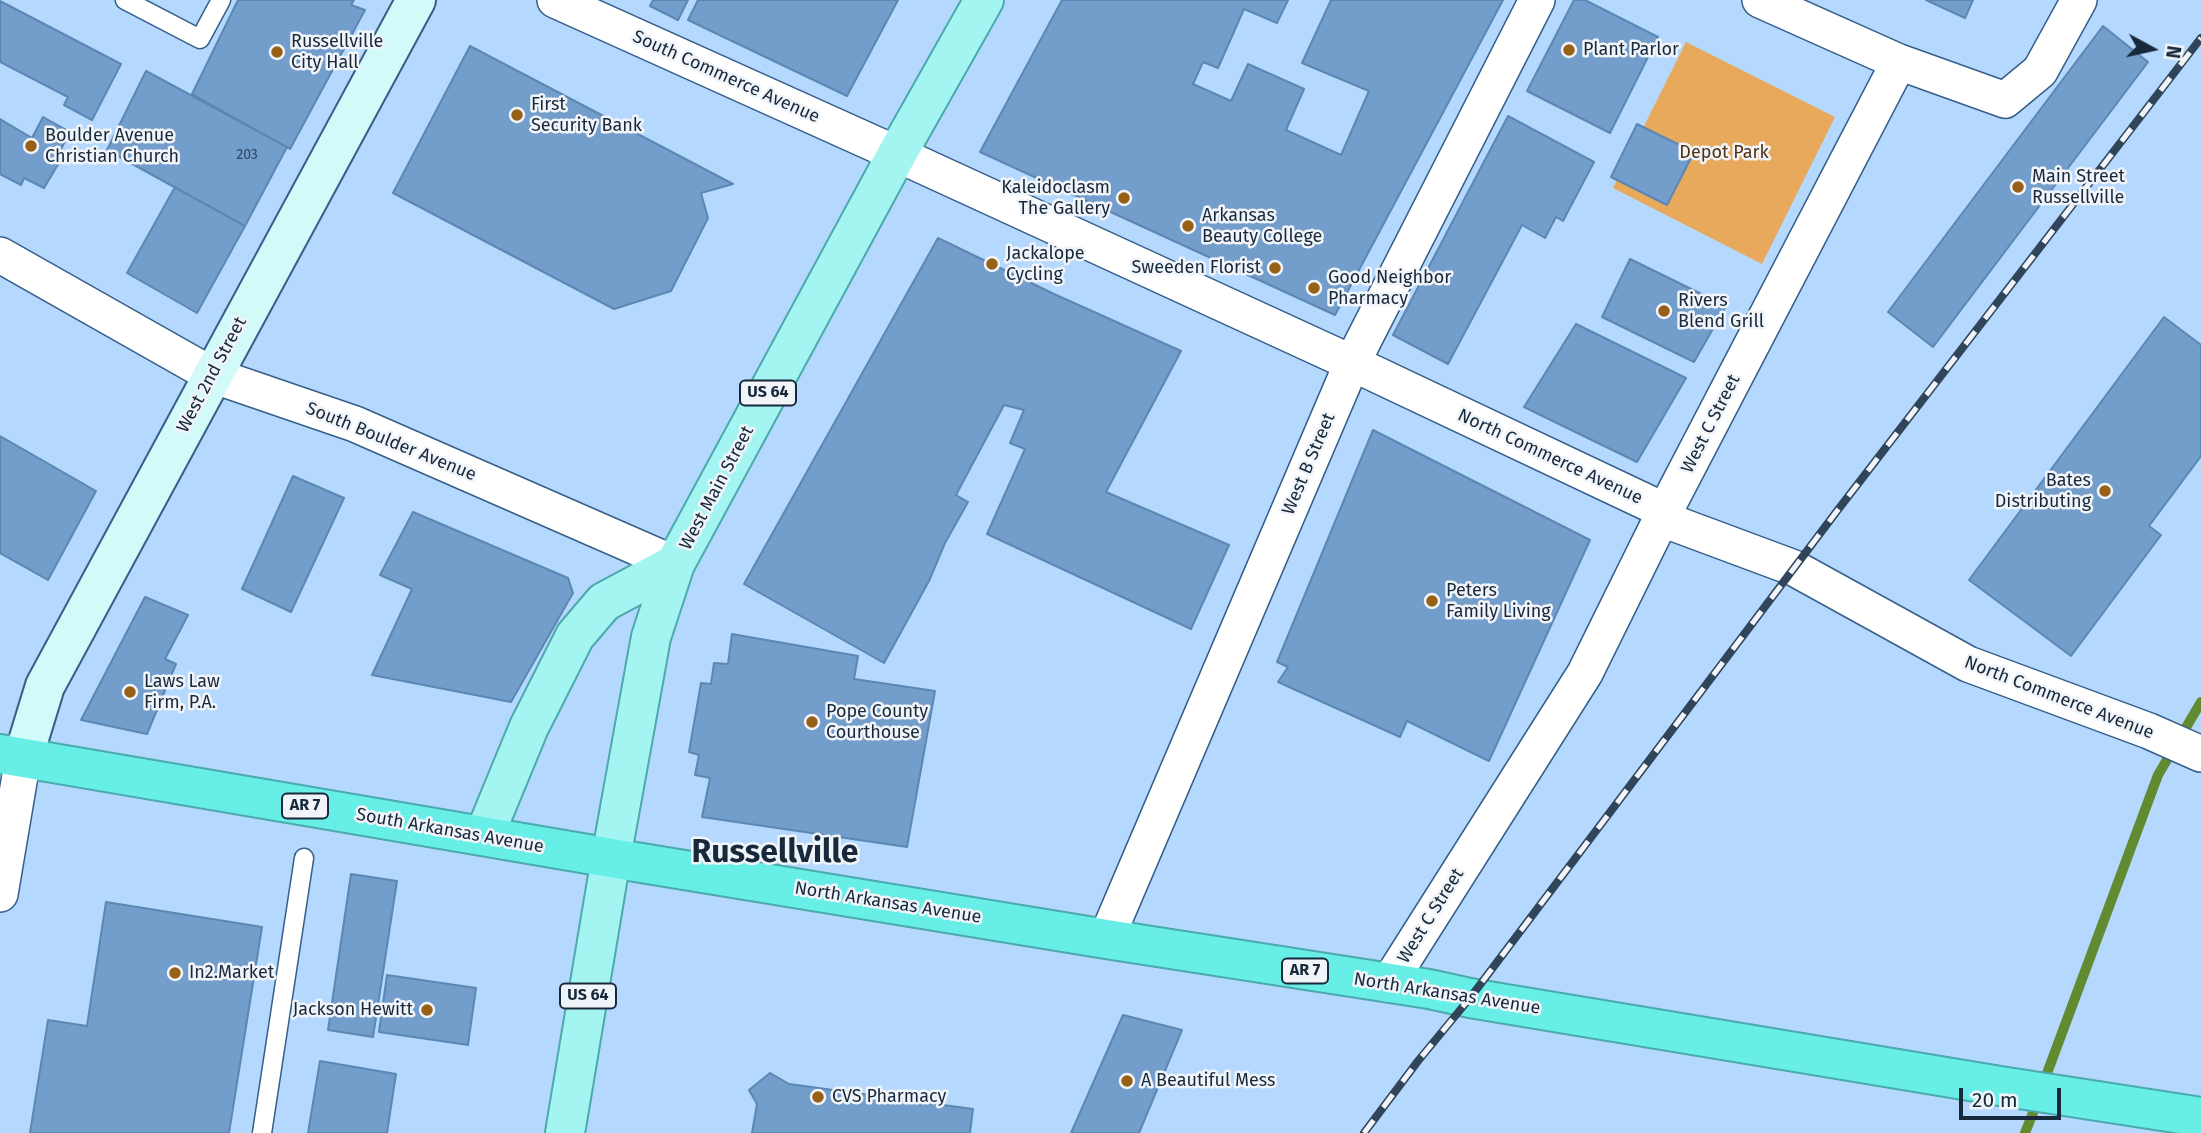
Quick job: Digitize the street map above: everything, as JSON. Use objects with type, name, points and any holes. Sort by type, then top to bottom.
[{"type":"highway","name":"South Arkansas Avenue","points":[[12,756],[611,858]]},
{"type":"highway","name":"North Arkansas Avenue","points":[[611,858],[2000,1086],[2095,1099],[2155,1121],[2201,1117]]},
{"type":"main road","name":"West Main Street","points":[[611,858],[651,637],[675,564],[897,154],[984,0]]},
{"type":"main road","points":[[484,836],[529,727],[575,636],[604,602],[675,564]]},
{"type":"main road","name":"US 64","points":[[565,1133],[611,858]]},
{"type":"street","name":"West 2nd Street","points":[[12,756],[45,686],[416,0]]},
{"type":"street","name":"South Commerce Avenue","points":[[555,0],[897,154]]},
{"type":"street","name":"West B Street","points":[[1106,939],[1352,363],[1537,0]]},
{"type":"street","points":[[1760,0],[1899,62],[2005,100],[2040,72],[2078,0]]},
{"type":"street","name":"West C Street","points":[[1388,984],[1584,673],[1665,511],[1899,62]]},
{"type":"street","name":"North Commerce Avenue","points":[[897,154],[1352,363],[1665,511],[1673,523],[1794,568],[1968,664],[2149,731],[2201,754]]},
{"type":"street","name":"South Boulder Avenue","points":[[0,255],[212,375],[355,424],[675,564]]},
{"type":"street","points":[[0,894],[12,756]]},
{"type":"lane","points":[[125,0],[200,39],[220,0]]},
{"type":"lane","points":[[262,1133],[304,858]]},
{"type":"green space","name":"Depot Park","points":[[1686,42],[1835,117],[1762,264],[1613,188]]},
{"type":"building","name":"Russellville City Hall","points":[[238,0],[354,0],[351,5],[365,10],[290,149],[192,94]]},
{"type":"building","points":[[653,0],[688,0],[678,20],[650,6]]},
{"type":"building","points":[[698,0],[898,0],[847,96],[688,20]]},
{"type":"building","points":[[1062,0],[1288,0],[1277,23],[1244,9],[1218,68],[1203,62],[1193,84],[1231,101],[1248,64],[1304,89],[1286,130],[1341,155],[1369,91],[1302,63],[1331,0],[1503,0],[1335,315],[980,152]]},
{"type":"building","points":[[1574,0],[1585,0],[1658,37],[1610,133],[1527,91]]},
{"type":"building","points":[[1926,0],[1973,0],[1965,18]]},
{"type":"building","points":[[0,1],[121,64],[92,120],[64,105],[68,97],[0,62]]},
{"type":"building","name":"Main Street Russellville","points":[[2103,26],[2148,62],[1933,347],[1888,312]]},
{"type":"building","name":"First Security Bank","points":[[470,46],[733,184],[701,193],[708,218],[671,291],[614,309],[393,193]]},
{"type":"building","points":[[146,71],[287,147],[245,226],[107,150]]},
{"type":"building","points":[[1508,116],[1594,162],[1563,221],[1556,217],[1545,238],[1522,225],[1448,364],[1393,335]]},
{"type":"building","name":"Boulder Avenue Christian Church","points":[[43,117],[70,132],[59,153],[63,156],[44,188],[24,178],[21,185],[0,174],[0,119],[32,138]]},
{"type":"building","points":[[1637,124],[1694,152],[1667,205],[1611,177]]},
{"type":"building","points":[[175,187],[245,226],[197,313],[127,273]]},
{"type":"building","points":[[938,238],[1181,351],[1106,492],[1229,545],[1191,629],[987,534],[1025,449],[1010,443],[1024,410],[1004,405],[956,495],[968,502],[884,663],[744,584]]},
{"type":"building","name":"Rivers Blend Grill","points":[[1630,259],[1726,306],[1694,362],[1602,317]]},
{"type":"building","name":"Bates Distributing","points":[[2164,317],[2201,345],[2201,456],[2149,526],[2161,535],[2071,656],[1969,580]]},
{"type":"building","points":[[1576,324],[1686,378],[1637,462],[1524,407]]},
{"type":"building","name":"Peters Family Living","points":[[1373,430],[1590,540],[1489,761],[1407,721],[1400,737],[1278,682],[1288,667],[1277,662]]},
{"type":"building","points":[[0,436],[96,491],[48,580],[0,553]]},
{"type":"building","points":[[293,476],[344,498],[291,612],[242,589]]},
{"type":"building","points":[[413,512],[568,578],[573,593],[511,702],[372,675],[412,589],[380,575]]},
{"type":"building","name":"Laws Law Firm, P.A.","points":[[145,597],[188,615],[165,659],[176,664],[147,734],[81,720]]},
{"type":"building","name":"Pope County Courthouse","points":[[732,634],[858,656],[854,679],[935,691],[907,847],[702,817],[710,778],[695,775],[699,755],[689,752],[701,683],[711,684],[714,663],[728,664]]},
{"type":"building","points":[[351,874],[397,881],[373,1037],[328,1030]]},
{"type":"building","name":"In2.Market","points":[[106,902],[262,927],[229,1133],[30,1133],[48,1020],[87,1026]]},
{"type":"building","name":"Jackson Hewitt","points":[[387,975],[476,988],[468,1045],[379,1032]]},
{"type":"building","name":"A Beautiful Mess","points":[[1123,1015],[1182,1030],[1139,1133],[1071,1133]]},
{"type":"building","points":[[320,1061],[396,1074],[387,1133],[308,1133]]},
{"type":"building","name":"CVS Pharmacy","points":[[770,1073],[789,1084],[973,1109],[970,1133],[752,1133],[757,1104],[749,1090]]},
{"type":"waterway","points":[[2043,1084],[2158,775],[2201,702]]},
{"type":"waterway","points":[[2025,1133],[2038,1100]]},
{"type":"railway","points":[[1364,1133],[1470,998],[1837,511],[2201,38]]},
{"type":"place","name":"Plant Parlor","points":[[1569,50]]},
{"type":"place","name":"Russellville City Hall","points":[[277,52]]},
{"type":"place","name":"First Security Bank","points":[[517,115]]},
{"type":"place","name":"Boulder Avenue Christian Church","points":[[31,146]]},
{"type":"place","name":"Main Street Russellville","points":[[2018,187]]},
{"type":"place","name":"Kaleidoclasm The Gallery","points":[[1124,198]]},
{"type":"place","name":"Arkansas Beauty College","points":[[1188,226]]},
{"type":"place","name":"Jackalope Cycling","points":[[992,264]]},
{"type":"place","name":"Sweeden Florist","points":[[1275,268]]},
{"type":"place","name":"Good Neighbor Pharmacy","points":[[1314,288]]},
{"type":"place","name":"Rivers Blend Grill","points":[[1664,311]]},
{"type":"place","name":"Bates Distributing","points":[[2105,491]]},
{"type":"place","name":"Peters Family Living","points":[[1432,601]]},
{"type":"place","name":"Laws Law Firm, P.A.","points":[[130,692]]},
{"type":"place","name":"Pope County Courthouse","points":[[812,722]]},
{"type":"place","name":"In2.Market","points":[[175,973]]},
{"type":"place","name":"Jackson Hewitt","points":[[427,1010]]},
{"type":"place","name":"A Beautiful Mess","points":[[1127,1081]]},
{"type":"place","name":"CVS Pharmacy","points":[[818,1097]]},
{"type":"district","name":"Russellville","points":[[775,853]]}]
